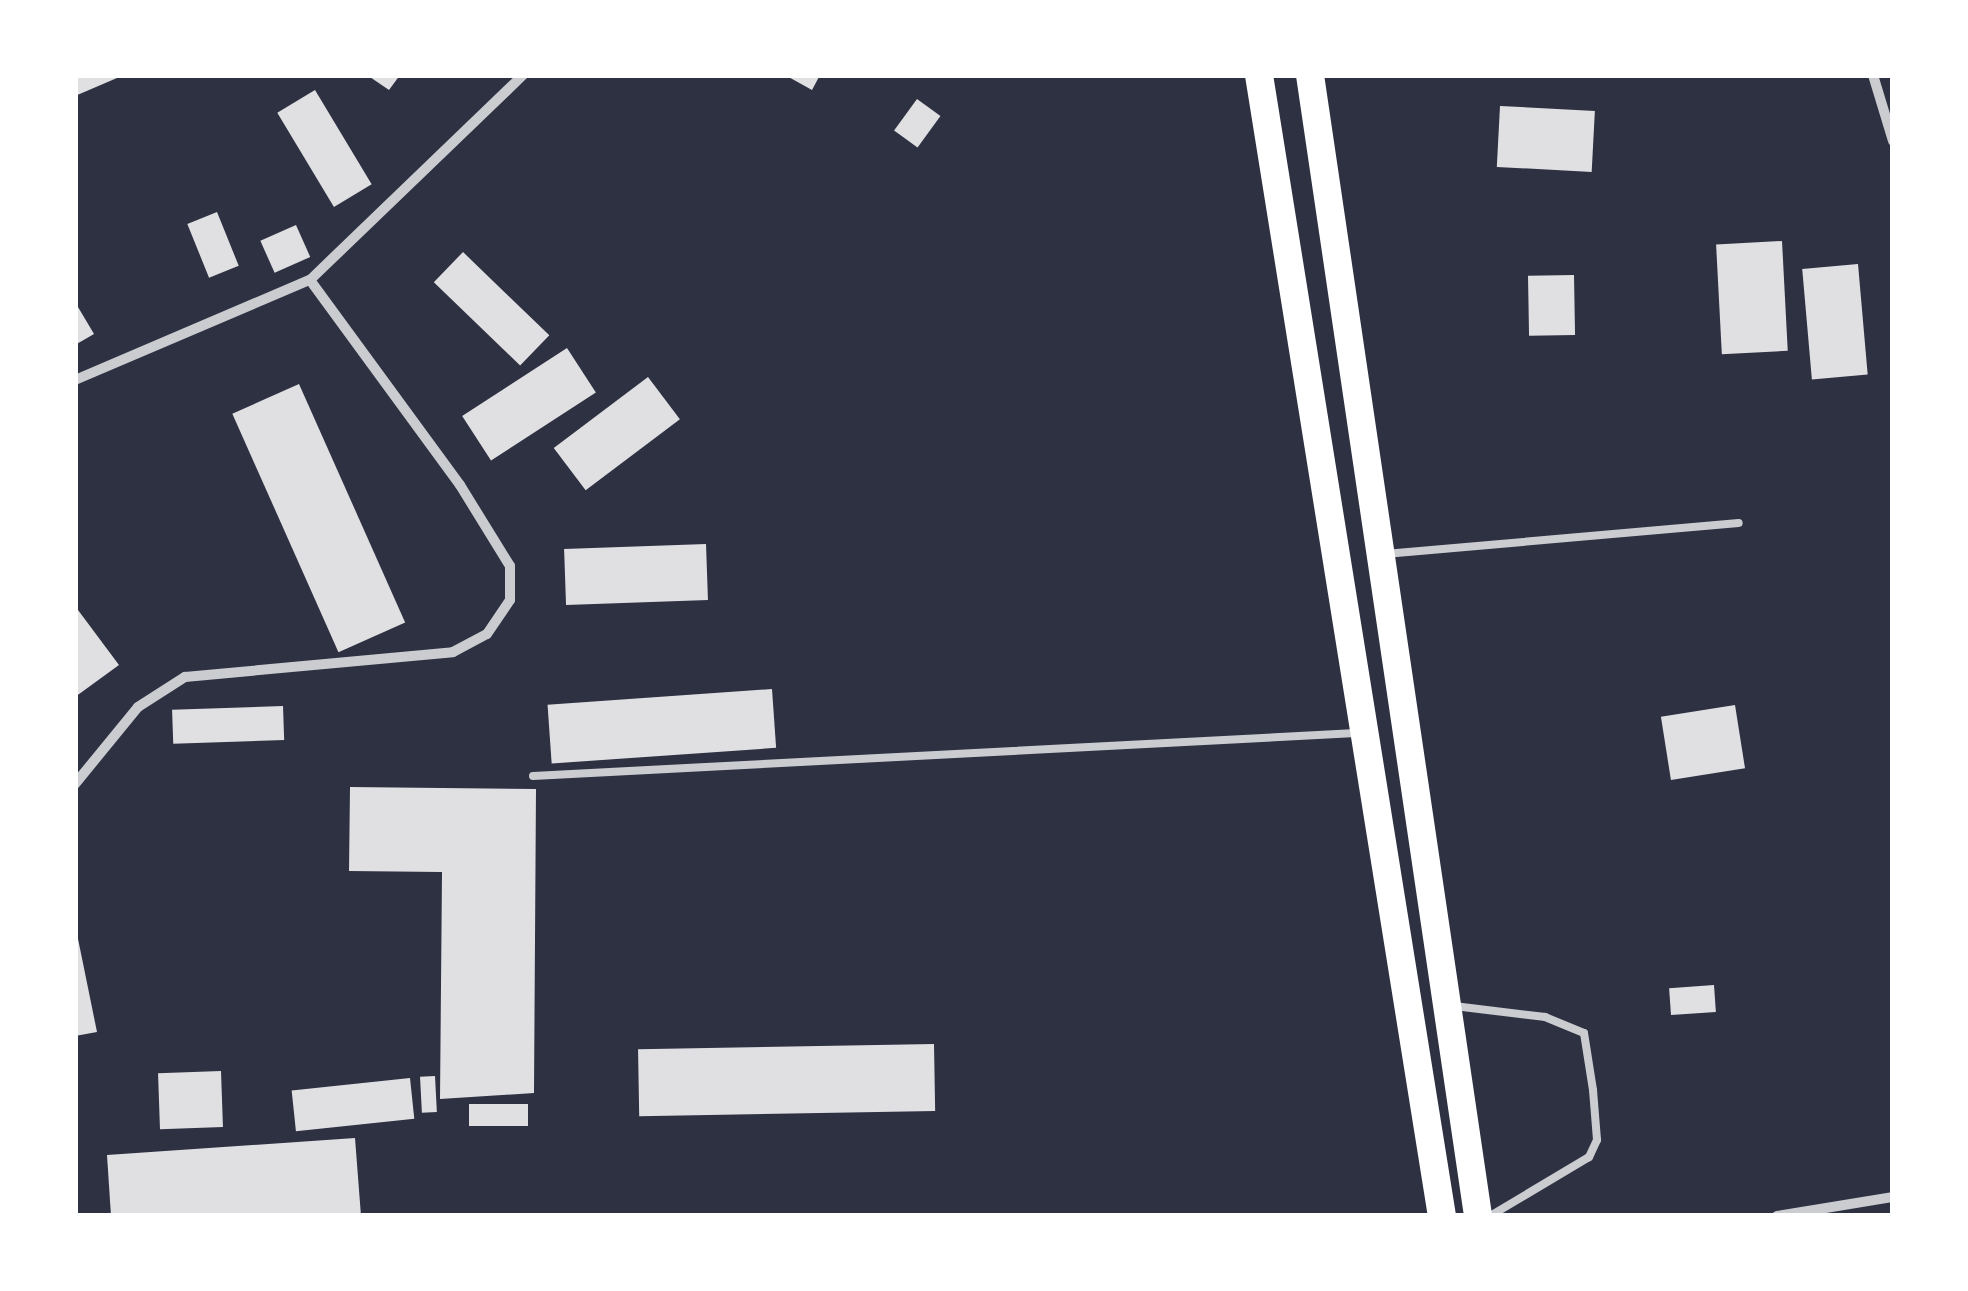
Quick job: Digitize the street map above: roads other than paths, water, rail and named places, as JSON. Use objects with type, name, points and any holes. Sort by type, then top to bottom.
[{"type":"highway","points":[[1259,75],[1442,1216]]},
{"type":"highway","points":[[1310,75],[1478,1216]]},
{"type":"street","points":[[75,380],[310,280],[523,75]]},
{"type":"street","points":[[1873,75],[1893,142]]},
{"type":"street","points":[[75,784],[138,707],[186,676],[453,652],[487,634],[510,600],[510,566],[460,485],[310,280]]},
{"type":"street","points":[[1777,1216],[1893,1197]]},
{"type":"lane","points":[[1383,554],[1738,523]]},
{"type":"lane","points":[[534,776],[1366,733]]},
{"type":"lane","points":[[1449,1005],[1545,1016],[1584,1033],[1598,1140],[1589,1157],[1490,1216]]}]
